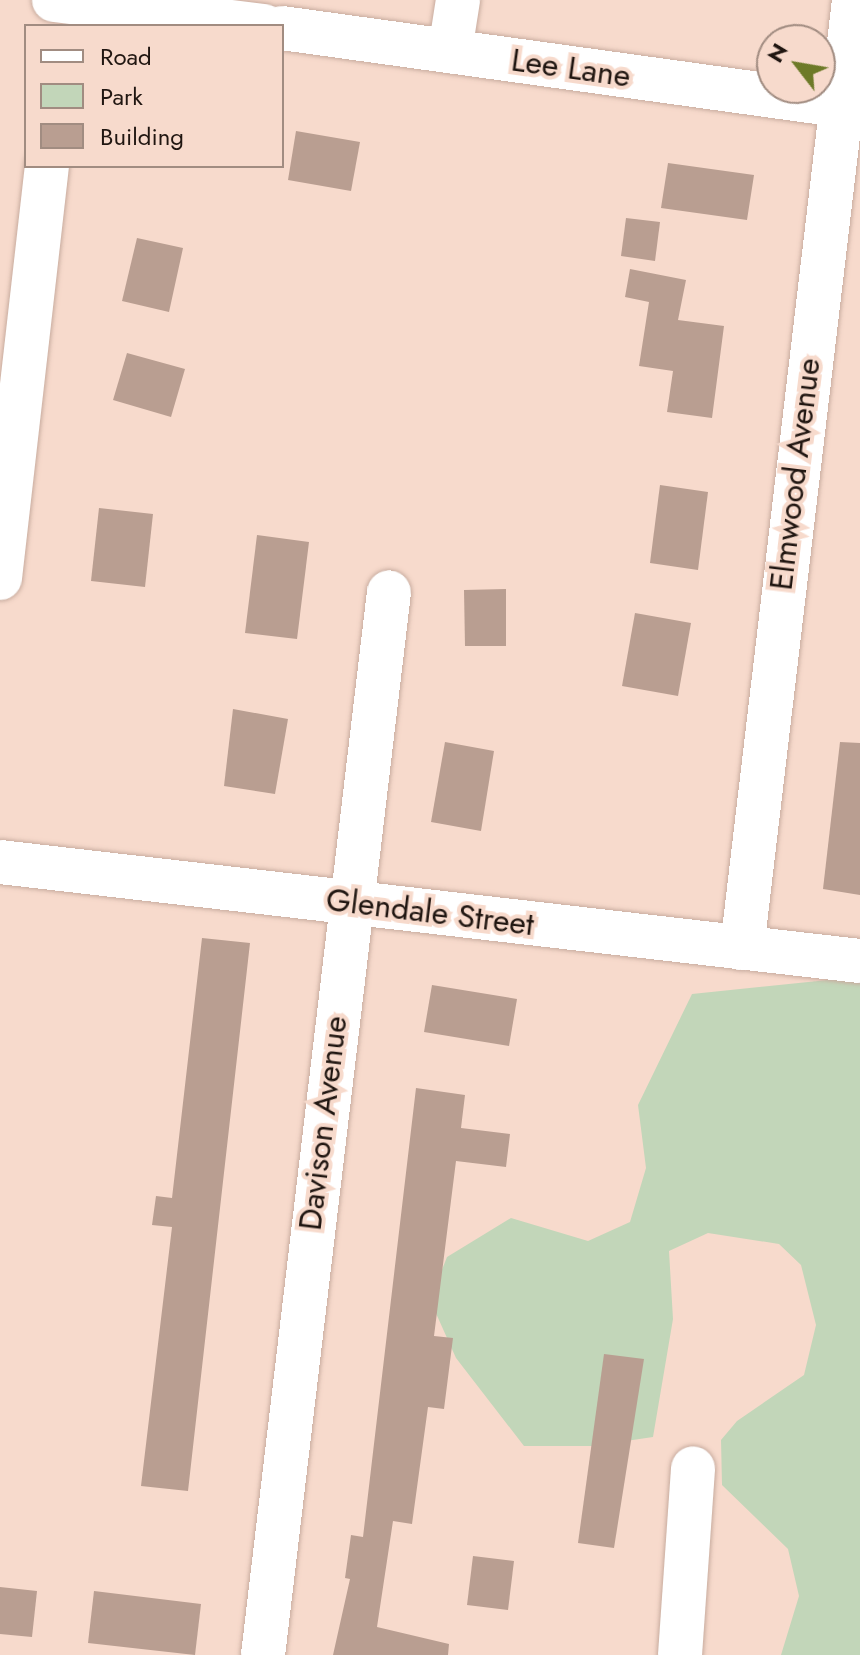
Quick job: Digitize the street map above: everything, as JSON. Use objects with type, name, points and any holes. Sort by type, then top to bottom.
[{"type":"street","points":[[56,24],[56,0],[248,24]]},
{"type":"street","points":[[450,51],[458,0]]},
{"type":"street","name":"Elmwood Avenue","points":[[742,948],[850,106],[854,0]]},
{"type":"street","name":"Lee Lane","points":[[284,28],[850,106]]},
{"type":"street","points":[[0,578],[47,168]]},
{"type":"street","name":"Davison Avenue","points":[[263,1655],[349,902],[389,592]]},
{"type":"street","name":"Glendale Street","points":[[0,862],[860,961]]},
{"type":"street","points":[[680,1655],[693,1468]]},
{"type":"green space","points":[[847,978],[860,980],[860,1655],[781,1655],[799,1596],[788,1549],[722,1485],[721,1440],[737,1421],[804,1375],[816,1325],[801,1265],[779,1244],[708,1233],[669,1251],[673,1319],[653,1437],[592,1446],[524,1446],[456,1358],[430,1300],[447,1257],[511,1218],[588,1241],[630,1222],[646,1168],[638,1105],[692,994]]},
{"type":"building","points":[[296,131],[360,142],[351,191],[288,180]]},
{"type":"building","points":[[668,163],[754,175],[747,220],[661,208]]},
{"type":"building","points":[[626,218],[660,222],[655,261],[621,256]]},
{"type":"building","points":[[137,238],[183,248],[169,312],[122,301]]},
{"type":"building","points":[[630,269],[686,280],[678,320],[724,326],[712,418],[667,412],[673,371],[639,366],[649,302],[625,297]]},
{"type":"building","points":[[127,353],[185,369],[171,417],[113,400]]},
{"type":"building","points":[[660,485],[708,492],[698,570],[650,563]]},
{"type":"building","points":[[99,508],[153,514],[145,587],[91,581]]},
{"type":"building","points":[[257,535],[309,542],[297,639],[245,633]]},
{"type":"building","points":[[506,589],[506,646],[465,646],[464,590]]},
{"type":"building","points":[[635,613],[691,623],[678,696],[622,686]]},
{"type":"building","points":[[233,709],[288,719],[275,794],[224,786]]},
{"type":"building","points":[[445,742],[494,751],[481,831],[431,822]]},
{"type":"building","points":[[840,742],[860,743],[860,895],[823,889]]},
{"type":"building","points":[[202,938],[250,943],[188,1491],[141,1486],[172,1227],[152,1225],[156,1196],[172,1198]]},
{"type":"building","points":[[432,985],[517,999],[509,1046],[424,1032]]},
{"type":"building","points":[[416,1088],[465,1095],[461,1128],[510,1134],[506,1167],[456,1161],[434,1336],[453,1338],[444,1409],[428,1407],[412,1524],[393,1521],[377,1627],[449,1644],[448,1655],[333,1655],[350,1579],[345,1578],[351,1535],[363,1537]]},
{"type":"building","points":[[604,1354],[644,1359],[614,1548],[578,1543]]},
{"type":"building","points":[[473,1556],[514,1561],[508,1610],[467,1605]]},
{"type":"building","points":[[0,1587],[37,1591],[32,1637],[0,1634]]},
{"type":"building","points":[[94,1591],[201,1604],[195,1655],[88,1643]]}]
